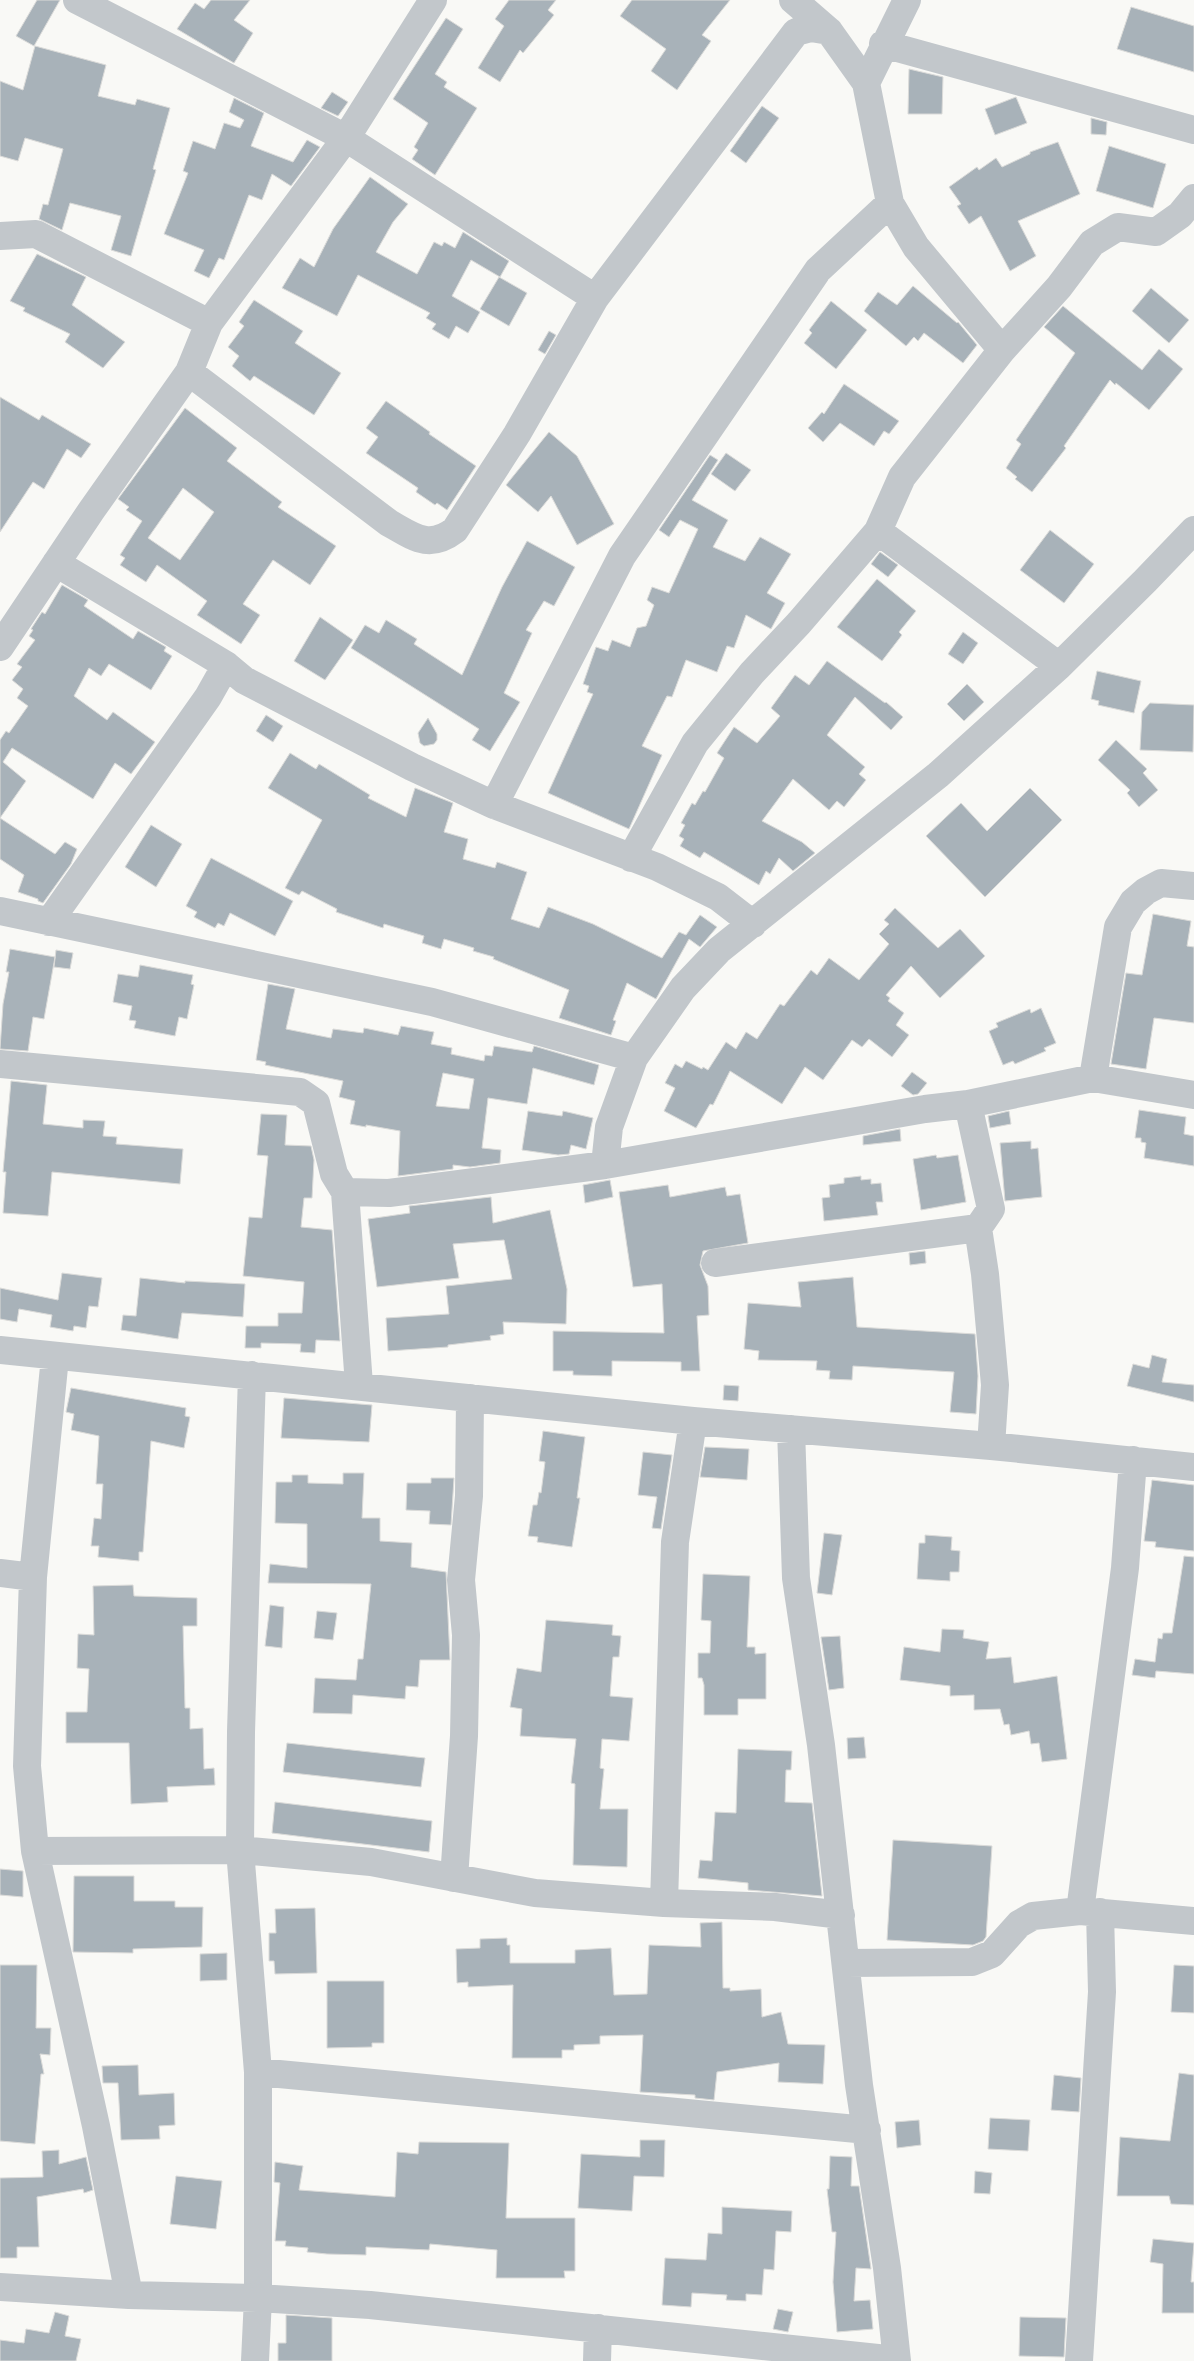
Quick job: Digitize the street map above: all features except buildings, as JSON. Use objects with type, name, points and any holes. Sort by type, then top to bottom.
[{"type":"street","points":[[0,647],[189,372],[209,323],[346,138],[433,0]]},
{"type":"street","points":[[793,0],[829,31],[866,83],[890,203],[916,247],[1002,350]]},
{"type":"street","points":[[866,83],[883,44],[907,0]]},
{"type":"street","points":[[82,1],[346,138],[595,298]]},
{"type":"street","points":[[189,372],[389,523],[420,541],[443,539],[455,530],[517,434],[595,298],[796,32],[811,28],[829,31]]},
{"type":"street","points":[[883,44],[1194,130]]},
{"type":"street","points":[[631,858],[695,743],[752,673],[799,623],[878,531],[902,477],[1002,350],[1059,287],[1092,243],[1118,227],[1156,232],[1180,215],[1194,198]]},
{"type":"street","points":[[494,805],[622,556],[818,270],[890,203]]},
{"type":"street","points":[[0,236],[36,234],[209,323]]},
{"type":"street","points":[[605,1166],[609,1127],[634,1058],[683,988],[719,950],[938,775],[1059,666],[1194,530]]},
{"type":"street","points":[[878,531],[1059,666]]},
{"type":"street","points":[[56,563],[226,665],[244,680],[325,724],[494,805],[631,858],[658,866],[718,897],[753,924]]},
{"type":"street","points":[[49,922],[208,697],[226,665]]},
{"type":"street","points":[[1093,1078],[1118,927],[1133,902],[1146,891],[1162,883],[1194,886]]},
{"type":"street","points":[[0,911],[432,1002],[634,1058]]},
{"type":"street","points":[[0,1064],[300,1092],[316,1103],[334,1174],[345,1192],[359,1386]]},
{"type":"street","points":[[345,1192],[389,1193],[605,1166],[925,1109],[968,1104],[1093,1078],[1194,1095]]},
{"type":"street","points":[[968,1104],[991,1209],[978,1228],[985,1274],[995,1385],[991,1446]]},
{"type":"street","points":[[715,1263],[978,1228]]},
{"type":"street","points":[[0,1350],[693,1421],[991,1446],[1194,1467]]},
{"type":"street","points":[[55,1357],[33,1577],[27,1766],[35,1850],[96,2126],[129,2296]]},
{"type":"street","points":[[252,1375],[241,1722],[240,1850],[258,2072],[258,2298],[255,2361]]},
{"type":"street","points":[[454,1878],[464,1736],[466,1635],[461,1580],[469,1496],[470,1398]]},
{"type":"street","points":[[664,1903],[675,1542],[693,1421]]},
{"type":"street","points":[[0,2287],[129,2296],[258,2298],[370,2305],[598,2328],[808,2356],[897,2360],[887,2268],[859,2085],[821,1745],[796,1578],[791,1429]]},
{"type":"street","points":[[1079,2361],[1102,1992],[1090,1911],[1125,1568],[1133,1460]]},
{"type":"street","points":[[0,1572],[33,1577]]},
{"type":"street","points":[[35,1850],[240,1850],[371,1862],[535,1893],[664,1903],[775,1908],[841,1915]]},
{"type":"street","points":[[846,1963],[972,1962],[992,1954],[1019,1924],[1033,1916],[1090,1911],[1194,1921]]},
{"type":"street","points":[[258,2072],[867,2130]]},
{"type":"street","points":[[597,2361],[598,2328]]}]
